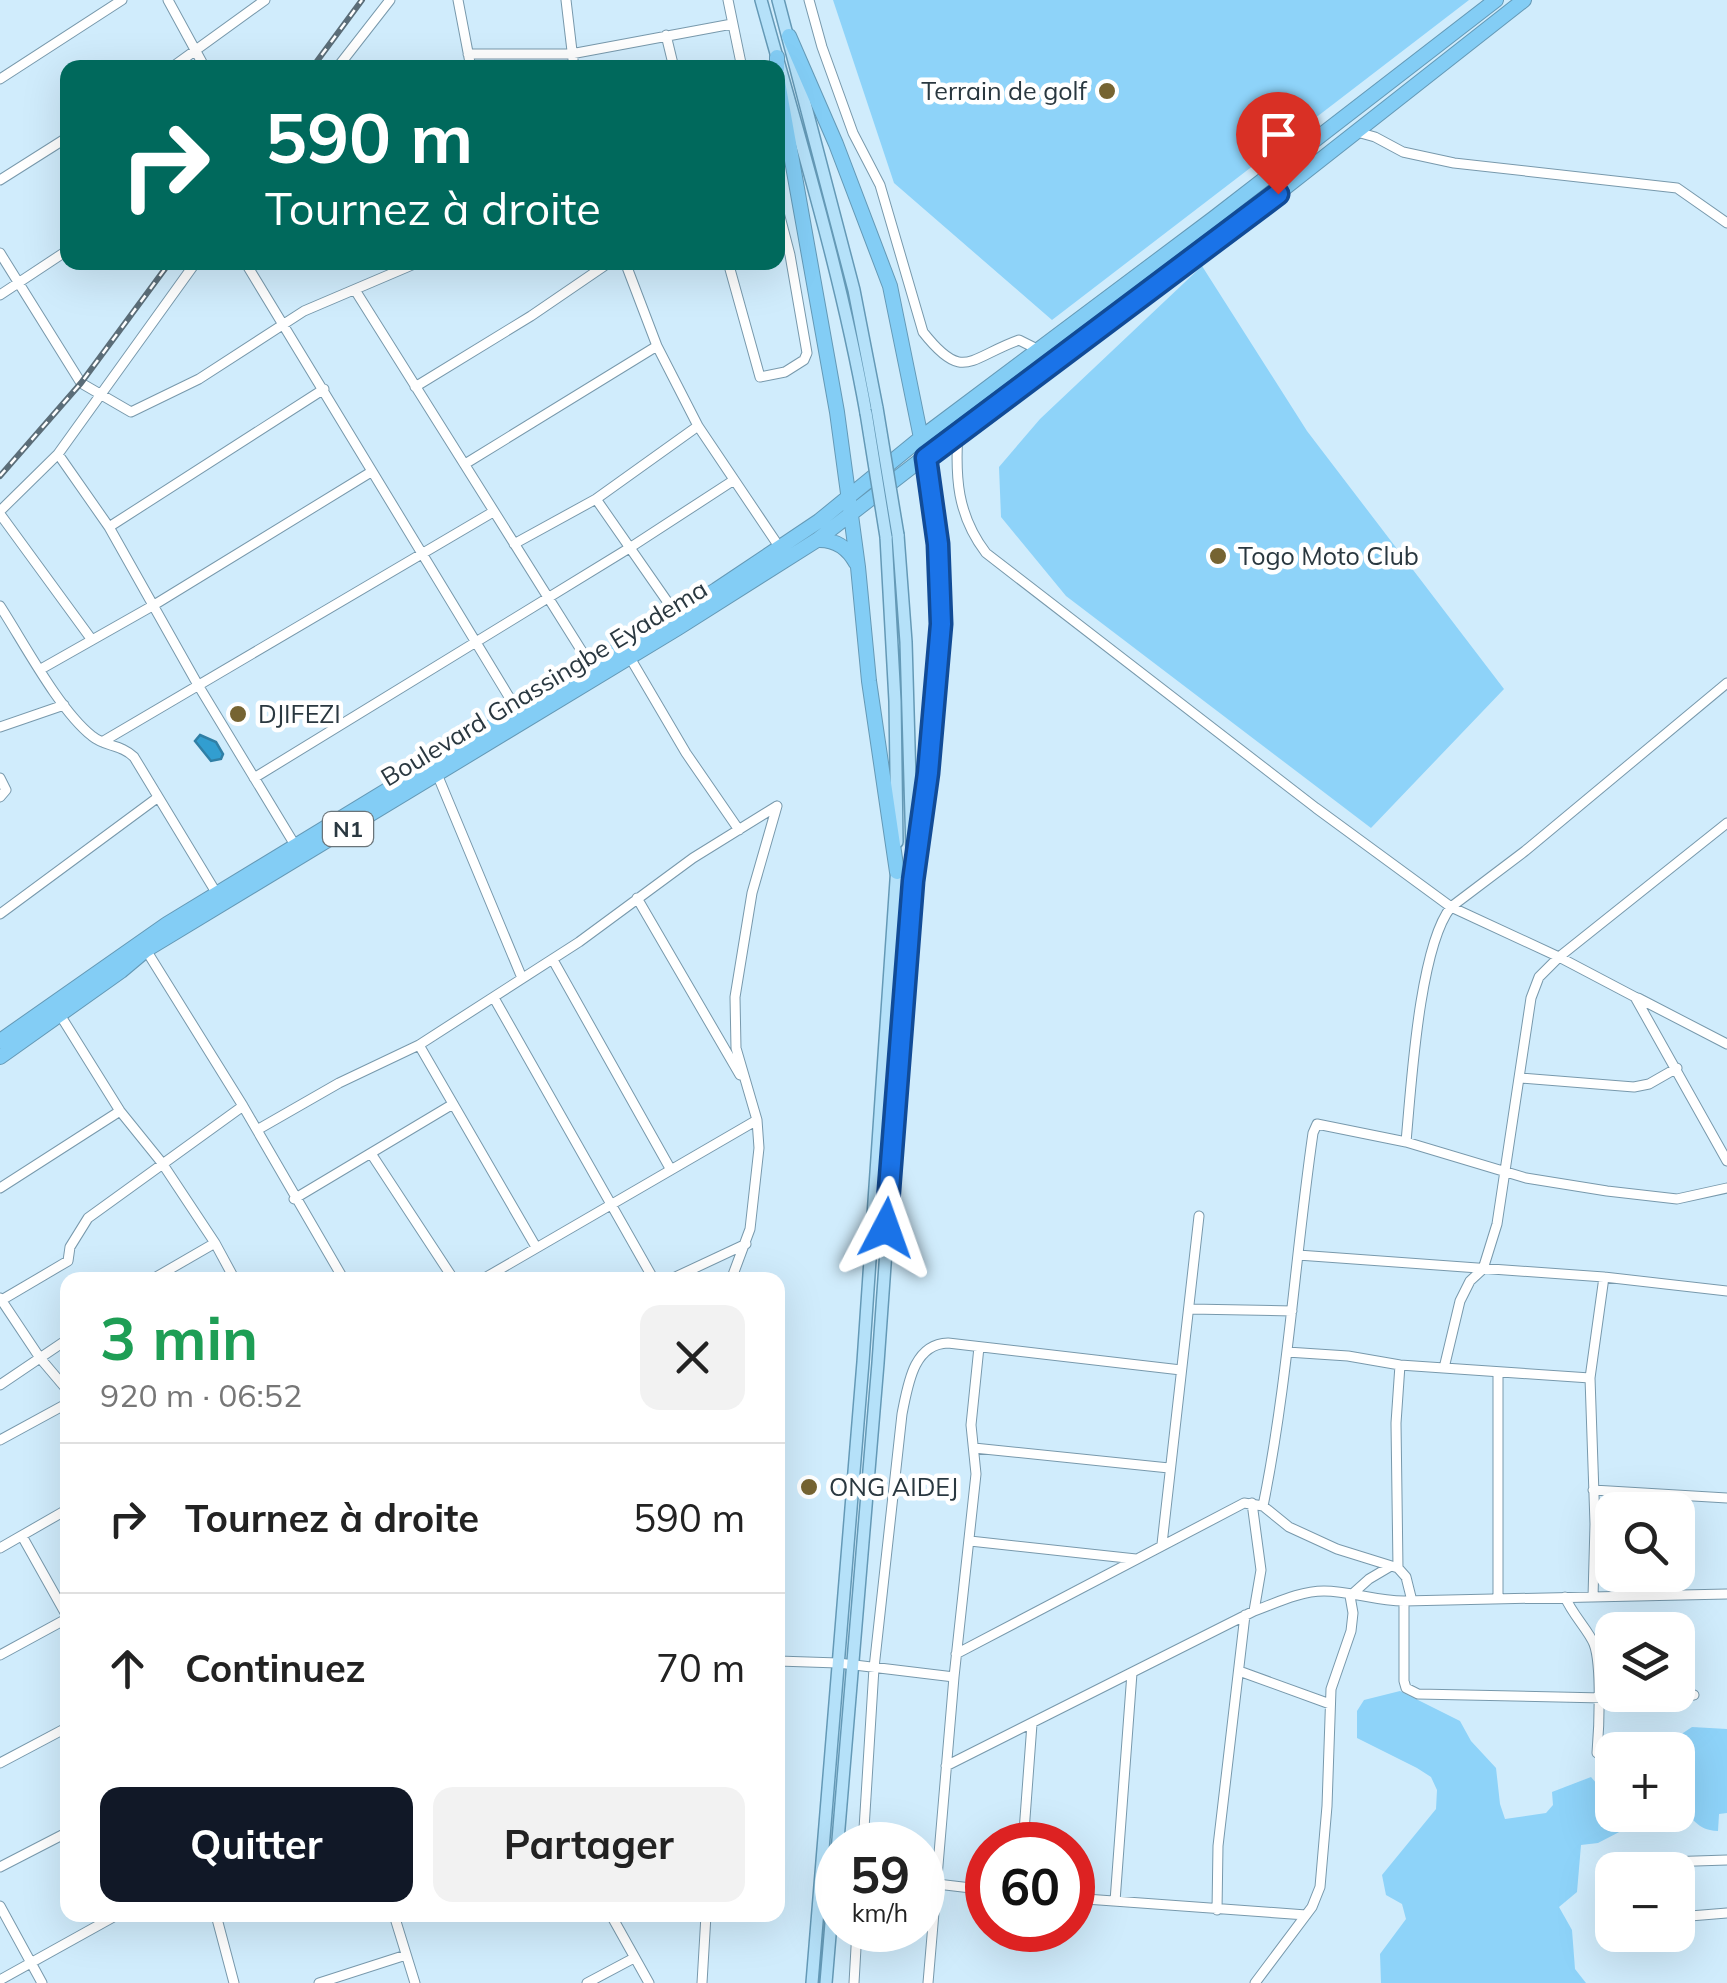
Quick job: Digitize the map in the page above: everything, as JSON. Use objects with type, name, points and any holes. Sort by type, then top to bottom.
[{"type":"highway","name":"N1","points":[[1038,349],[1496,0]]},
{"type":"highway","name":"N1","points":[[1357,132],[1524,0]]},
{"type":"highway","points":[[789,36],[836,144],[890,286],[926,458],[938,544],[941,624],[928,773],[913,881]]},
{"type":"highway","points":[[785,119],[850,496],[867,665],[896,872]]},
{"type":"highway","name":"Boulevard Gnassingbe Eyadema","points":[[0,1042],[517,710],[629,656],[816,540],[1357,132]]},
{"type":"highway","name":"Boulevard Gnassingbe Eyadema","points":[[0,1057],[154,933],[217,894],[436,774],[780,548],[1038,349]]},
{"type":"highway","points":[[912,390],[928,410],[947,418]]},
{"type":"highway","points":[[816,540],[845,548],[858,567]]},
{"type":"main road","points":[[761,0],[776,60]]},
{"type":"main road","points":[[778,0],[854,290],[892,536],[907,660],[913,881],[878,1363],[826,1983]]},
{"type":"main road","points":[[785,90],[872,410]]},
{"type":"main road","points":[[812,1983],[863,1362],[896,872],[892,536]]},
{"type":"street","points":[[0,79],[122,0]]},
{"type":"street","points":[[168,0],[201,60]]},
{"type":"street","points":[[182,60],[265,0]]},
{"type":"street","points":[[344,60],[390,0]]},
{"type":"street","points":[[458,0],[469,60]]},
{"type":"street","points":[[566,0],[572,60]]},
{"type":"street","points":[[728,0],[740,60]]},
{"type":"street","points":[[809,0],[853,132],[880,185],[923,332],[938,351],[956,364],[969,364],[1019,340],[1038,349]]},
{"type":"street","points":[[468,54],[571,54],[732,24]]},
{"type":"street","points":[[666,35],[672,60]]},
{"type":"street","points":[[1357,132],[1375,136],[1403,152],[1454,163],[1678,188],[1727,223]]},
{"type":"street","points":[[0,180],[60,142]]},
{"type":"street","points":[[730,270],[760,377],[785,372],[804,360],[807,353],[785,240]]},
{"type":"street","points":[[0,253],[81,383],[125,410],[138,412],[198,379],[284,322],[393,270]]},
{"type":"street","points":[[0,295],[60,255]]},
{"type":"street","points":[[92,640],[0,513],[58,454],[190,270]]},
{"type":"street","points":[[250,270],[517,710]]},
{"type":"street","points":[[415,387],[598,270]]},
{"type":"street","points":[[628,270],[657,346],[698,426],[780,548]]},
{"type":"street","points":[[355,290],[594,671]]},
{"type":"street","points":[[466,464],[657,346]]},
{"type":"street","points":[[110,527],[324,390]]},
{"type":"street","points":[[514,544],[596,499],[698,426]]},
{"type":"street","points":[[958,431],[956,472],[964,515],[986,553],[1316,808],[1451,907],[1559,957],[1727,1044]]},
{"type":"street","points":[[58,454],[110,527],[198,685],[299,851]]},
{"type":"street","points":[[41,669],[371,472]]},
{"type":"street","points":[[254,778],[734,480]]},
{"type":"street","points":[[596,499],[676,614]]},
{"type":"street","points":[[102,742],[493,512]]},
{"type":"street","points":[[0,606],[64,705],[93,738],[128,750],[217,894]]},
{"type":"street","points":[[629,656],[686,753],[739,830]]},
{"type":"street","points":[[1406,1142],[1415,1045],[1442,918],[1727,683]]},
{"type":"street","points":[[0,727],[64,705]]},
{"type":"street","points":[[436,774],[522,978]]},
{"type":"street","points":[[0,778],[6,790],[0,797]]},
{"type":"street","points":[[0,914],[157,798]]},
{"type":"street","points":[[257,1130],[419,1045],[552,960],[637,898],[777,806],[752,893],[735,997],[736,1048],[758,1120],[756,1182],[746,1244],[734,1272]]},
{"type":"street","points":[[1444,1368],[1460,1301],[1470,1281],[1483,1270],[1497,1224],[1532,998],[1540,978],[1559,957],[1727,823]]},
{"type":"street","points":[[637,898],[749,1090]]},
{"type":"street","points":[[146,950],[339,1272]]},
{"type":"street","points":[[552,960],[671,1170]]},
{"type":"street","points":[[1636,997],[1727,1161]]},
{"type":"street","points":[[494,998],[649,1272]]},
{"type":"street","points":[[56,1009],[120,1111],[162,1162],[231,1272]]},
{"type":"street","points":[[419,1045],[536,1247]]},
{"type":"street","points":[[1520,1078],[1634,1087],[1649,1084],[1677,1068]]},
{"type":"street","points":[[294,1199],[453,1104]]},
{"type":"street","points":[[60,1382],[0,1300],[68,1261],[70,1247],[88,1218],[242,1106]]},
{"type":"street","points":[[0,1188],[120,1111]]},
{"type":"street","points":[[495,1272],[758,1120]]},
{"type":"street","points":[[1217,1910],[1218,1846],[1239,1671],[1261,1570],[1257,1504],[1275,1445],[1317,1124],[1406,1142],[1506,1172],[1574,1186],[1676,1199],[1727,1188]]},
{"type":"street","points":[[372,1154],[449,1272]]},
{"type":"street","points":[[1162,1544],[1199,1216]]},
{"type":"street","points":[[166,1272],[215,1243]]},
{"type":"street","points":[[686,1272],[746,1244]]},
{"type":"street","points":[[1298,1255],[1604,1277],[1727,1291]]},
{"type":"street","points":[[1593,1597],[1590,1378],[1604,1277]]},
{"type":"street","points":[[1190,1309],[1292,1311]]},
{"type":"street","points":[[864,1822],[874,1668],[902,1414],[919,1359],[930,1346],[948,1343],[1181,1370]]},
{"type":"street","points":[[0,1385],[60,1344]]},
{"type":"street","points":[[942,1822],[976,1474],[972,1412],[978,1347]]},
{"type":"street","points":[[1287,1352],[1400,1365],[1590,1378]]},
{"type":"street","points":[[1395,1567],[1400,1365]]},
{"type":"street","points":[[1498,1373],[1498,1597]]},
{"type":"street","points":[[0,1440],[60,1408]]},
{"type":"street","points":[[974,1448],[1168,1468]]},
{"type":"street","points":[[1593,1490],[1727,1498]]},
{"type":"street","points":[[956,1654],[1234,1506],[1257,1504],[1289,1527],[1331,1547],[1395,1567],[1406,1577],[1404,1681],[1412,1692],[1595,1696]]},
{"type":"street","points":[[0,1548],[60,1515]]},
{"type":"street","points":[[22,1536],[60,1604]]},
{"type":"street","points":[[970,1540],[1136,1559]]},
{"type":"street","points":[[1350,1596],[1369,1579],[1395,1567]]},
{"type":"street","points":[[946,1766],[1250,1613],[1312,1592],[1408,1601],[1727,1594]]},
{"type":"street","points":[[1256,1983],[1306,1914],[1320,1887],[1331,1689],[1352,1621],[1350,1596]]},
{"type":"street","points":[[1565,1597],[1572,1614],[1594,1643],[1595,1656]]},
{"type":"street","points":[[0,1655],[60,1622]]},
{"type":"street","points":[[785,1661],[838,1663],[954,1677]]},
{"type":"street","points":[[1239,1671],[1330,1704]]},
{"type":"street","points":[[1115,1901],[1132,1673]]},
{"type":"street","points":[[1025,1822],[1032,1724]]},
{"type":"street","points":[[0,1763],[60,1731]]},
{"type":"street","points":[[0,1868],[60,1836]]},
{"type":"street","points":[[1695,1863],[1727,1860]]},
{"type":"street","points":[[1095,1900],[1306,1914]]},
{"type":"street","points":[[0,1906],[42,1983]]},
{"type":"street","points":[[1695,1915],[1727,1914]]},
{"type":"street","points":[[0,1980],[104,1922]]},
{"type":"street","points":[[218,1922],[234,1983]]},
{"type":"street","points":[[396,1922],[415,1983]]},
{"type":"street","points":[[616,1922],[649,1983]]},
{"type":"street","points":[[702,1983],[706,1922]]},
{"type":"street","points":[[854,1983],[856,1952]]},
{"type":"street","points":[[928,1983],[931,1952]]},
{"type":"street","points":[[319,1983],[406,1955]]},
{"type":"street","points":[[586,1983],[634,1958]]},
{"type":"shaded area","name":"Terrain de golf","points":[[833,0],[1469,0],[1052,320],[894,183]]},
{"type":"shaded area","name":"Togo Moto Club","points":[[1202,266],[1307,431],[1504,689],[1371,828],[1066,596],[1001,517],[999,467],[1040,419]]},
{"type":"shaded area","points":[[200,735],[216,742],[223,754],[221,759],[211,761],[195,741]]},
{"type":"shaded area","points":[[1400,1691],[1460,1721],[1471,1741],[1496,1768],[1505,1819],[1546,1813],[1553,1805],[1552,1792],[1591,1777],[1595,1782],[1595,1832],[1619,1832],[1598,1843],[1581,1845],[1577,1892],[1559,1907],[1572,1930],[1575,1969],[1586,1983],[1381,1983],[1380,1954],[1406,1919],[1402,1904],[1386,1895],[1382,1875],[1436,1809],[1437,1790],[1431,1777],[1357,1738],[1357,1711],[1364,1700]]},
{"type":"shaded area","points":[[1692,1727],[1727,1729],[1727,1813],[1719,1814],[1718,1831],[1695,1821],[1695,1732],[1684,1732]]},
{"type":"railway","points":[[318,60],[362,0]]},
{"type":"railway","points":[[0,476],[81,383],[164,270]]},
{"type":"place","name":"Terrain de golf","points":[[1107,91]]},
{"type":"place","name":"Togo Moto Club","points":[[1218,556]]},
{"type":"place","name":"DJIFEZI","points":[[238,714]]},
{"type":"place","name":"ONG AIDEJ","points":[[809,1487]]},
{"type":"route","points":[[886,1228],[913,881],[928,773],[941,624],[938,544],[926,458],[1278,194]]}]
